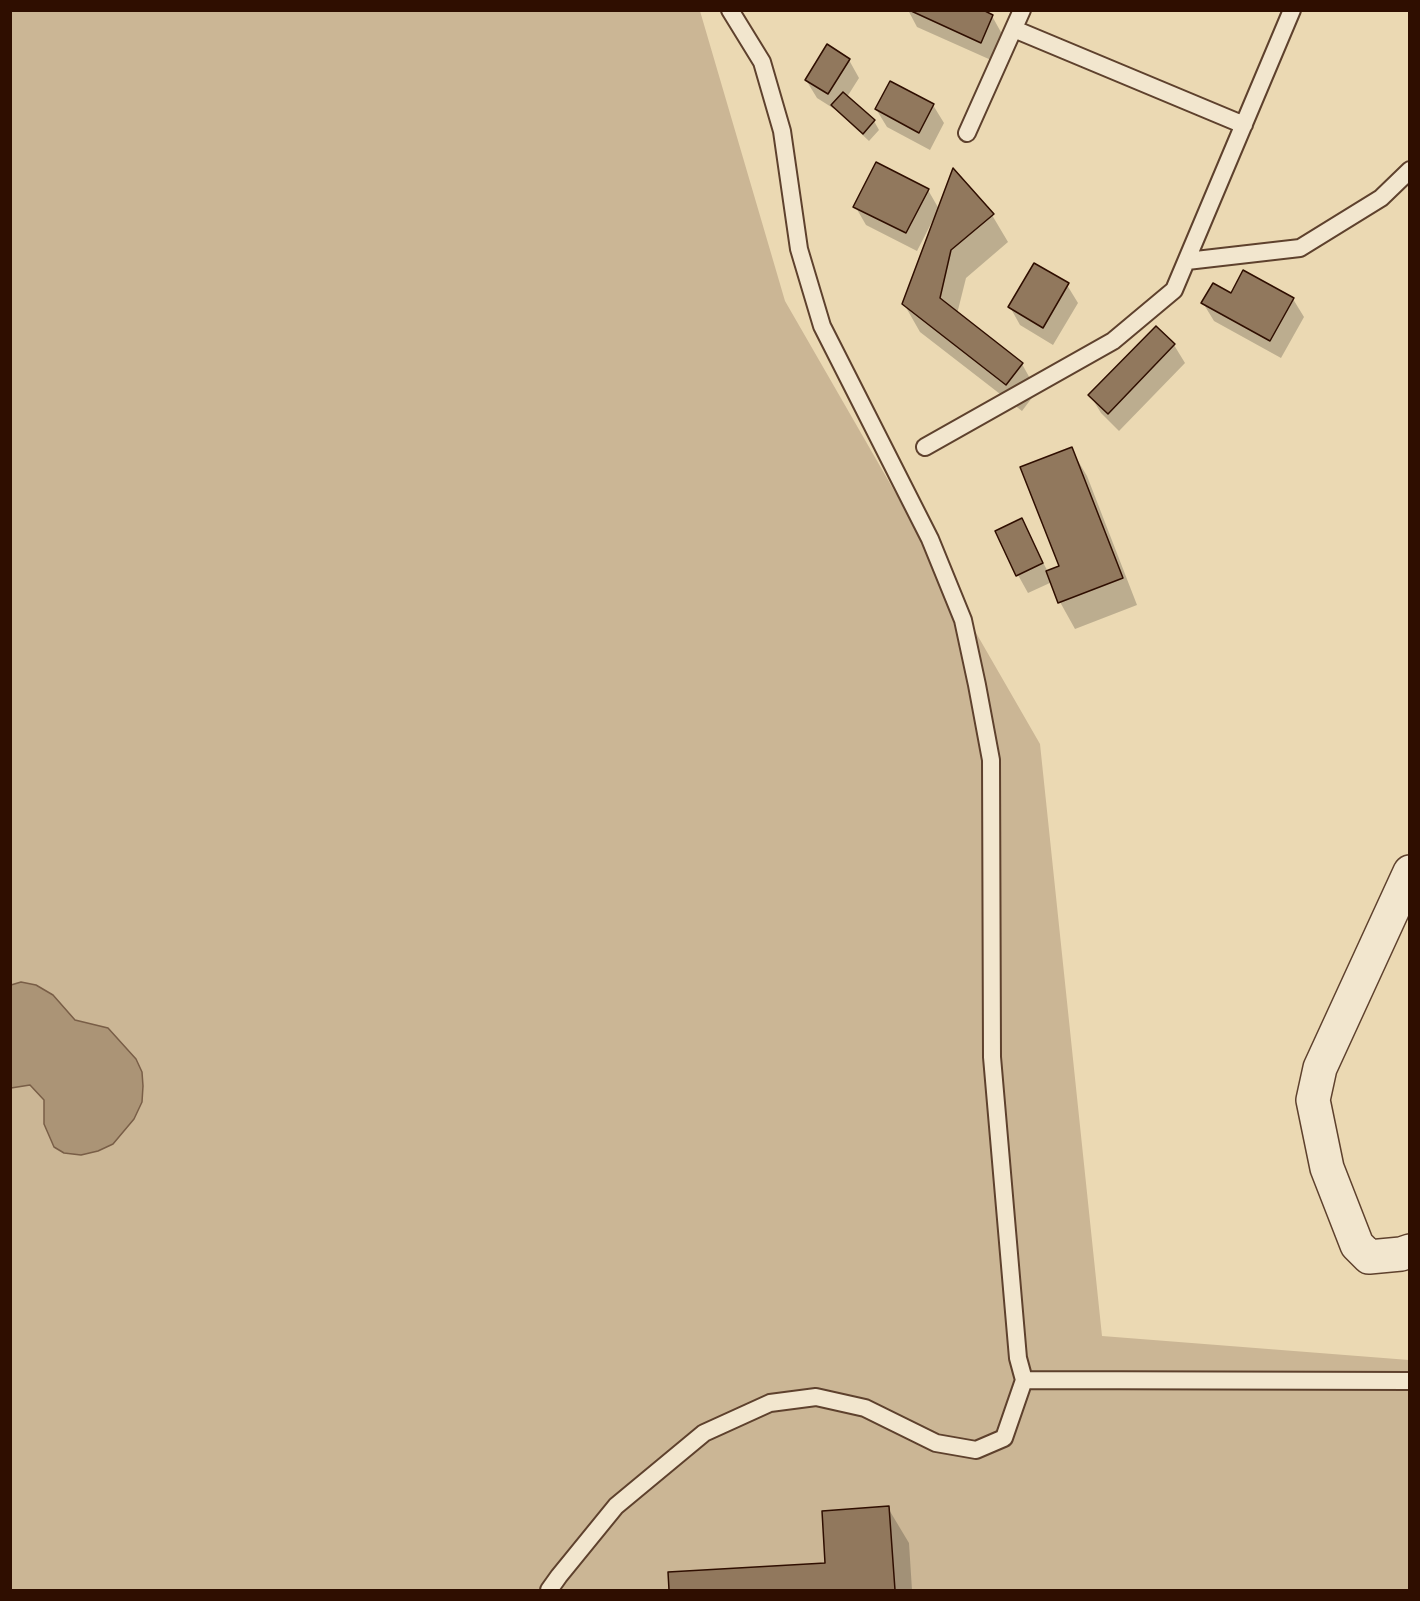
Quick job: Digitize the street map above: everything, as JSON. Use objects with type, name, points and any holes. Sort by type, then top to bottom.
[{"type":"street","points":[[1410,872],[1320,1068],[1313,1100],[1327,1168],[1357,1245],[1369,1257],[1410,1251]]},
{"type":"lane","points":[[549,1590],[616,1506],[704,1433],[770,1403],[816,1397],[865,1408],[936,1443],[976,1450],[1004,1438],[1024,1380],[1018,1358],[992,1057],[991,760],[977,685],[963,620],[930,539],[822,326],[799,249],[782,131],[766,74],[762,62],[730,10]]},
{"type":"lane","points":[[967,133],[1022,10]]},
{"type":"lane","points":[[925,447],[1113,341],[1174,290],[1292,10]]},
{"type":"lane","points":[[1014,29],[1244,125]]},
{"type":"lane","points":[[1187,261],[1300,248],[1381,198],[1410,170]]},
{"type":"lane","points":[[1024,1380],[1410,1381]]},
{"type":"shaded area","points":[[11,11],[700,11],[785,301],[1040,744],[1102,1336],[1409,1360],[1409,1590],[11,1590]]},
{"type":"shaded area","points":[[21,982],[36,985],[53,995],[75,1020],[108,1028],[136,1059],[142,1072],[142,1102],[134,1119],[113,1144],[81,1155],[64,1153],[54,1147],[44,1124],[44,1100],[30,1085],[11,1088],[11,985]]},
{"type":"building","points":[[909,10],[983,10],[993,15],[981,43]]},
{"type":"building","points":[[827,44],[850,59],[828,94],[805,80]]},
{"type":"building","points":[[890,81],[934,104],[919,133],[875,109]]},
{"type":"building","points":[[843,92],[875,120],[863,134],[831,105]]},
{"type":"building","points":[[876,162],[929,189],[906,233],[853,207]]},
{"type":"building","points":[[953,168],[994,214],[951,250],[940,298],[1023,363],[1006,385],[902,304]]},
{"type":"building","points":[[1034,263],[1069,283],[1043,328],[1008,307]]},
{"type":"building","points":[[1243,270],[1294,298],[1270,341],[1201,303],[1213,283],[1231,293]]},
{"type":"building","points":[[1156,326],[1175,344],[1108,414],[1088,395]]},
{"type":"building","points":[[1072,447],[1123,578],[1058,603],[1046,571],[1059,566],[1020,467]]},
{"type":"building","points":[[1022,518],[1043,563],[1016,576],[995,531]]},
{"type":"building","points":[[889,1506],[895,1590],[669,1590],[668,1572],[825,1563],[822,1511]]}]
